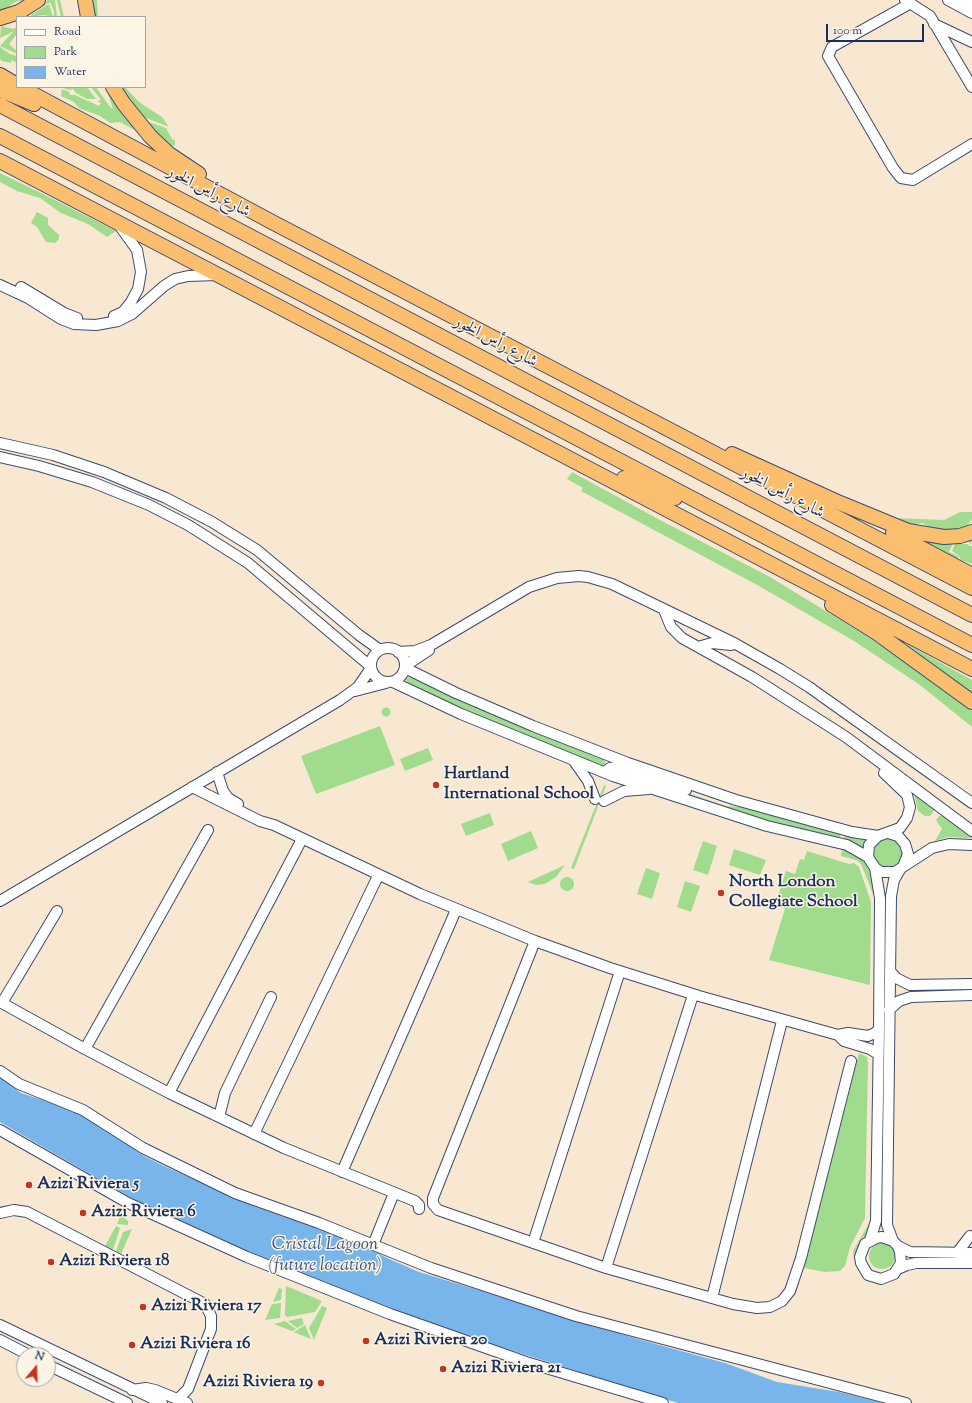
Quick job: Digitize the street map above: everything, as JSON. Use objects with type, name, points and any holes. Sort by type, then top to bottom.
[{"type":"highway","points":[[0,18],[19,12],[38,0]]},
{"type":"highway","points":[[85,0],[88,16]]},
{"type":"highway","points":[[0,76],[16,85]]},
{"type":"highway","points":[[22,88],[272,222],[688,441],[972,588]]},
{"type":"highway","points":[[114,88],[140,125],[169,154],[190,169],[258,207],[272,222]]},
{"type":"highway","points":[[0,90],[86,130],[106,134]]},
{"type":"highway","name":"شارع رأس الخور","points":[[0,105],[972,615]]},
{"type":"highway","points":[[0,136],[972,645]]},
{"type":"highway","points":[[0,160],[972,669]]},
{"type":"highway","points":[[688,441],[712,444],[890,525],[918,534],[948,537],[960,536],[972,532]]},
{"type":"highway","points":[[556,452],[737,522]]},
{"type":"highway","points":[[840,503],[858,516],[972,575]]},
{"type":"highway","points":[[785,570],[804,587],[877,633],[972,702]]},
{"type":"highway","points":[[940,571],[972,593]]},
{"type":"street","points":[[948,0],[972,12]]},
{"type":"street","points":[[963,0],[972,5]]},
{"type":"street","points":[[972,87],[930,16],[908,2],[832,47],[828,56],[893,168],[901,178],[913,180],[972,144]]},
{"type":"street","points":[[934,24],[972,42]]},
{"type":"street","points":[[0,279],[28,290],[70,316],[92,320],[114,316],[123,312],[131,302],[138,289],[141,272],[137,250],[117,221]]},
{"type":"street","points":[[0,284],[28,298],[61,319],[74,324],[96,325],[118,321],[132,314],[164,286],[176,279],[188,276],[218,275]]},
{"type":"street","points":[[0,443],[53,455],[92,468],[166,498],[206,519],[256,550],[359,635],[380,650]]},
{"type":"street","points":[[0,457],[39,466],[92,482],[149,505],[188,525],[248,563],[370,667],[376,678],[390,682],[461,714],[573,760],[613,766],[715,800],[736,800],[852,832],[878,836],[900,828],[907,818],[910,807],[909,800],[902,789],[881,770],[874,759]]},
{"type":"street","points":[[0,901],[353,691],[365,678],[373,657],[380,650],[389,648],[398,652],[415,651],[430,645],[529,587],[547,580],[568,577],[584,576],[612,584],[740,647],[808,687],[972,803]]},
{"type":"street","points":[[405,667],[525,594],[559,582],[591,579]]},
{"type":"street","points":[[664,610],[671,627],[682,638],[752,676],[846,737],[972,831]]},
{"type":"street","points":[[682,638],[687,628],[697,626]]},
{"type":"street","points":[[698,647],[717,643],[740,647]]},
{"type":"street","points":[[353,691],[390,682],[402,675],[405,667],[404,660],[398,652]]},
{"type":"street","points":[[405,667],[456,693],[613,766],[654,789],[772,828],[847,846],[868,857],[875,868],[880,898],[876,1221],[870,1240]]},
{"type":"street","points":[[573,760],[599,800],[624,791],[654,789]]},
{"type":"street","points":[[217,772],[220,787],[225,795],[265,818],[274,825]]},
{"type":"street","points":[[192,787],[260,821],[274,825],[378,876],[456,910],[535,941],[620,972],[693,995],[838,1035],[844,1040],[870,1049],[878,1054]]},
{"type":"street","points":[[85,1049],[208,830]]},
{"type":"street","points":[[888,833],[898,836],[905,844],[908,854],[894,880],[891,891],[886,1219],[888,1230],[901,1257],[898,1269]]},
{"type":"street","points":[[868,857],[869,845],[878,836]]},
{"type":"street","points":[[169,1093],[302,839]]},
{"type":"street","points":[[875,868],[888,873],[925,851],[941,845],[957,843],[972,845]]},
{"type":"street","points":[[254,1134],[378,876]]},
{"type":"street","points":[[342,1172],[456,910]]},
{"type":"street","points":[[57,911],[1,1002],[85,1049],[219,1118],[342,1172],[417,1202],[418,1209]]},
{"type":"street","points":[[535,941],[432,1201],[434,1207],[438,1210],[606,1268],[733,1304],[764,1308],[776,1305],[790,1291],[801,1258],[851,1061]]},
{"type":"street","points":[[890,971],[901,981],[910,985],[972,984]]},
{"type":"street","points":[[533,1243],[620,972]]},
{"type":"street","points":[[606,1268],[693,995]]},
{"type":"street","points":[[889,1010],[899,1001],[911,997],[972,995]]},
{"type":"street","points":[[219,1118],[226,1093],[271,997]]},
{"type":"street","points":[[712,1298],[782,1020]]},
{"type":"street","points":[[838,1035],[848,1033],[868,1036],[875,1033],[879,1029]]},
{"type":"street","points":[[0,1071],[19,1084],[83,1110],[143,1148],[235,1192],[466,1281],[576,1316],[906,1403]]},
{"type":"street","points":[[0,1130],[128,1202],[260,1262],[390,1314],[526,1362],[663,1403]]},
{"type":"street","points":[[373,1245],[394,1193]]},
{"type":"street","points":[[0,1213],[14,1210],[27,1212],[205,1304],[211,1316],[211,1329],[182,1401],[151,1389],[132,1390]]},
{"type":"street","points":[[957,1253],[970,1236]]},
{"type":"street","points":[[972,1252],[914,1253],[882,1238],[870,1240],[865,1244],[860,1257],[862,1266],[868,1275],[875,1278],[888,1277],[898,1269],[916,1263],[972,1263]]},
{"type":"street","points":[[0,1325],[132,1390],[162,1403]]},
{"type":"street","points":[[0,1340],[16,1348]]},
{"type":"street","points":[[56,1369],[127,1403]]},
{"type":"green space","points":[[0,0],[30,0],[17,1],[0,12]]},
{"type":"green space","points":[[48,0],[55,0],[57,16],[54,16],[54,11],[50,2],[38,9]]},
{"type":"green space","points":[[57,0],[60,0],[64,16],[61,16]]},
{"type":"green space","points":[[89,0],[97,0],[98,16],[91,16]]},
{"type":"green space","points":[[49,4],[53,16],[31,16],[32,14]]},
{"type":"green space","points":[[1,26],[14,29],[16,27],[16,35],[9,44],[16,50],[16,54],[0,46],[14,31],[0,38]]},
{"type":"green space","points":[[0,47],[10,54],[16,56],[16,62],[11,60],[11,63],[0,59]]},
{"type":"green space","points":[[63,88],[88,88],[96,99],[87,99],[76,93],[73,89],[69,90]]},
{"type":"green space","points":[[92,88],[97,88],[113,109],[107,88],[142,134],[120,122],[110,123],[100,116],[79,108],[74,102],[61,96],[62,89],[69,92],[70,95],[75,95],[99,106],[101,103],[97,101],[101,100]]},
{"type":"green space","points":[[118,88],[126,88],[139,102],[162,117],[169,127],[141,116]]},
{"type":"green space","points":[[146,121],[166,128],[172,139],[175,140],[175,145],[172,146]]},
{"type":"green space","points":[[0,173],[116,231],[107,237],[88,224],[61,213],[40,198],[17,191],[0,182]]},
{"type":"green space","points":[[37,212],[48,218],[48,225],[59,235],[59,239],[55,243],[46,242],[37,227],[31,223]]},
{"type":"green space","points":[[572,472],[658,519],[770,577],[868,637],[940,686],[972,711],[972,727],[920,685],[854,641],[759,586],[581,491],[583,488],[567,479]]},
{"type":"green space","points":[[960,512],[972,512],[972,519],[966,528],[950,531],[934,529],[922,523],[913,525],[893,518],[944,520]]},
{"type":"green space","points":[[972,537],[971,545],[969,542],[953,543],[949,552],[958,556],[959,562],[917,538]]},
{"type":"green space","points":[[955,544],[968,544],[969,546],[972,546],[972,564],[961,560],[959,556],[952,551]]},
{"type":"green space","points":[[905,643],[972,680],[972,694]]},
{"type":"green space","points":[[412,676],[531,730],[602,758],[605,761],[605,764],[601,766],[465,711],[408,684],[406,679]]},
{"type":"green space","points":[[386,707],[391,712],[386,717],[381,712]]},
{"type":"green space","points":[[380,726],[395,765],[316,794],[301,756]]},
{"type":"green space","points":[[428,748],[433,760],[405,771],[400,759]]},
{"type":"green space","points":[[628,773],[726,806],[751,808],[841,833],[839,840],[731,812]]},
{"type":"green space","points":[[604,785],[606,786],[574,869],[571,868]]},
{"type":"green space","points":[[914,793],[935,809],[930,816],[925,816],[918,811]]},
{"type":"green space","points":[[490,813],[494,825],[466,836],[461,824]]},
{"type":"green space","points":[[943,815],[972,835],[972,838],[947,837],[935,841],[942,829],[936,820],[939,816]]},
{"type":"green space","points":[[531,831],[538,848],[508,861],[501,844]]},
{"type":"green space","points":[[846,834],[865,840],[863,848],[843,840]]},
{"type":"green space","points":[[888,839],[898,843],[902,853],[898,863],[888,867],[878,863],[874,853],[878,843]]},
{"type":"green space","points":[[703,841],[717,846],[708,875],[693,870]]},
{"type":"green space","points":[[734,849],[766,860],[760,875],[729,865]]},
{"type":"green space","points":[[842,849],[852,852],[864,861],[872,876],[875,899],[861,864],[856,860],[841,856]]},
{"type":"green space","points":[[807,851],[849,864],[854,863],[859,867],[871,902],[870,985],[769,960],[785,909],[775,905],[786,871],[795,874],[800,859],[804,860]]},
{"type":"green space","points":[[565,865],[556,877],[545,884],[536,885],[528,882]]},
{"type":"green space","points":[[646,868],[660,873],[652,899],[637,894]]},
{"type":"green space","points":[[564,877],[570,877],[574,881],[574,887],[570,891],[564,891],[560,887],[560,881]]},
{"type":"green space","points":[[685,881],[700,886],[691,912],[677,907]]},
{"type":"green space","points":[[859,1053],[867,1057],[868,1063],[865,1218],[850,1247],[845,1266],[840,1271],[825,1272],[804,1268]]},
{"type":"green space","points":[[871,1210],[873,1210],[873,1225],[856,1258],[854,1258],[853,1251],[871,1220]]},
{"type":"green space","points":[[121,1215],[128,1221],[128,1225],[117,1224]]},
{"type":"green space","points":[[116,1226],[120,1228],[113,1250],[105,1246]]},
{"type":"green space","points":[[132,1229],[121,1254],[116,1251],[123,1232]]},
{"type":"green space","points":[[882,1243],[891,1247],[895,1256],[891,1265],[882,1269],[873,1265],[869,1256],[873,1247]]},
{"type":"green space","points":[[286,1286],[322,1301],[315,1312],[287,1317],[285,1315]]},
{"type":"green space","points":[[279,1288],[282,1289],[281,1300],[273,1302]]},
{"type":"green space","points":[[281,1303],[280,1318],[265,1320],[272,1304]]},
{"type":"green space","points":[[322,1306],[327,1308],[314,1340],[309,1328]]},
{"type":"green space","points":[[302,1318],[304,1324],[297,1328],[288,1321]]},
{"type":"green space","points":[[285,1321],[296,1329],[292,1331],[274,1324]]},
{"type":"green space","points":[[305,1325],[311,1339],[294,1332]]},
{"type":"water","name":"Cristal Lagoon (future location)","points":[[0,1077],[21,1093],[64,1107],[86,1117],[106,1129],[144,1156],[164,1166],[259,1208],[360,1243],[387,1258],[419,1272],[641,1340],[725,1363],[777,1382],[839,1392],[883,1403],[678,1403],[447,1330],[361,1299],[238,1248],[140,1203],[0,1122]]},
{"type":"place","name":"Hartland International School","points":[[436,785]]},
{"type":"place","name":"North London Collegiate School","points":[[721,893]]},
{"type":"place","name":"Azizi Riviera 5","points":[[29,1185]]},
{"type":"place","name":"Azizi Riviera 6","points":[[83,1213]]},
{"type":"place","name":"Azizi Riviera 18","points":[[51,1262]]},
{"type":"place","name":"Azizi Riviera 17","points":[[143,1307]]},
{"type":"place","name":"Azizi Riviera 20","points":[[366,1341]]},
{"type":"place","name":"Azizi Riviera 16","points":[[132,1345]]},
{"type":"place","name":"Azizi Riviera 21","points":[[443,1369]]},
{"type":"place","name":"Azizi Riviera 19","points":[[321,1383]]}]
